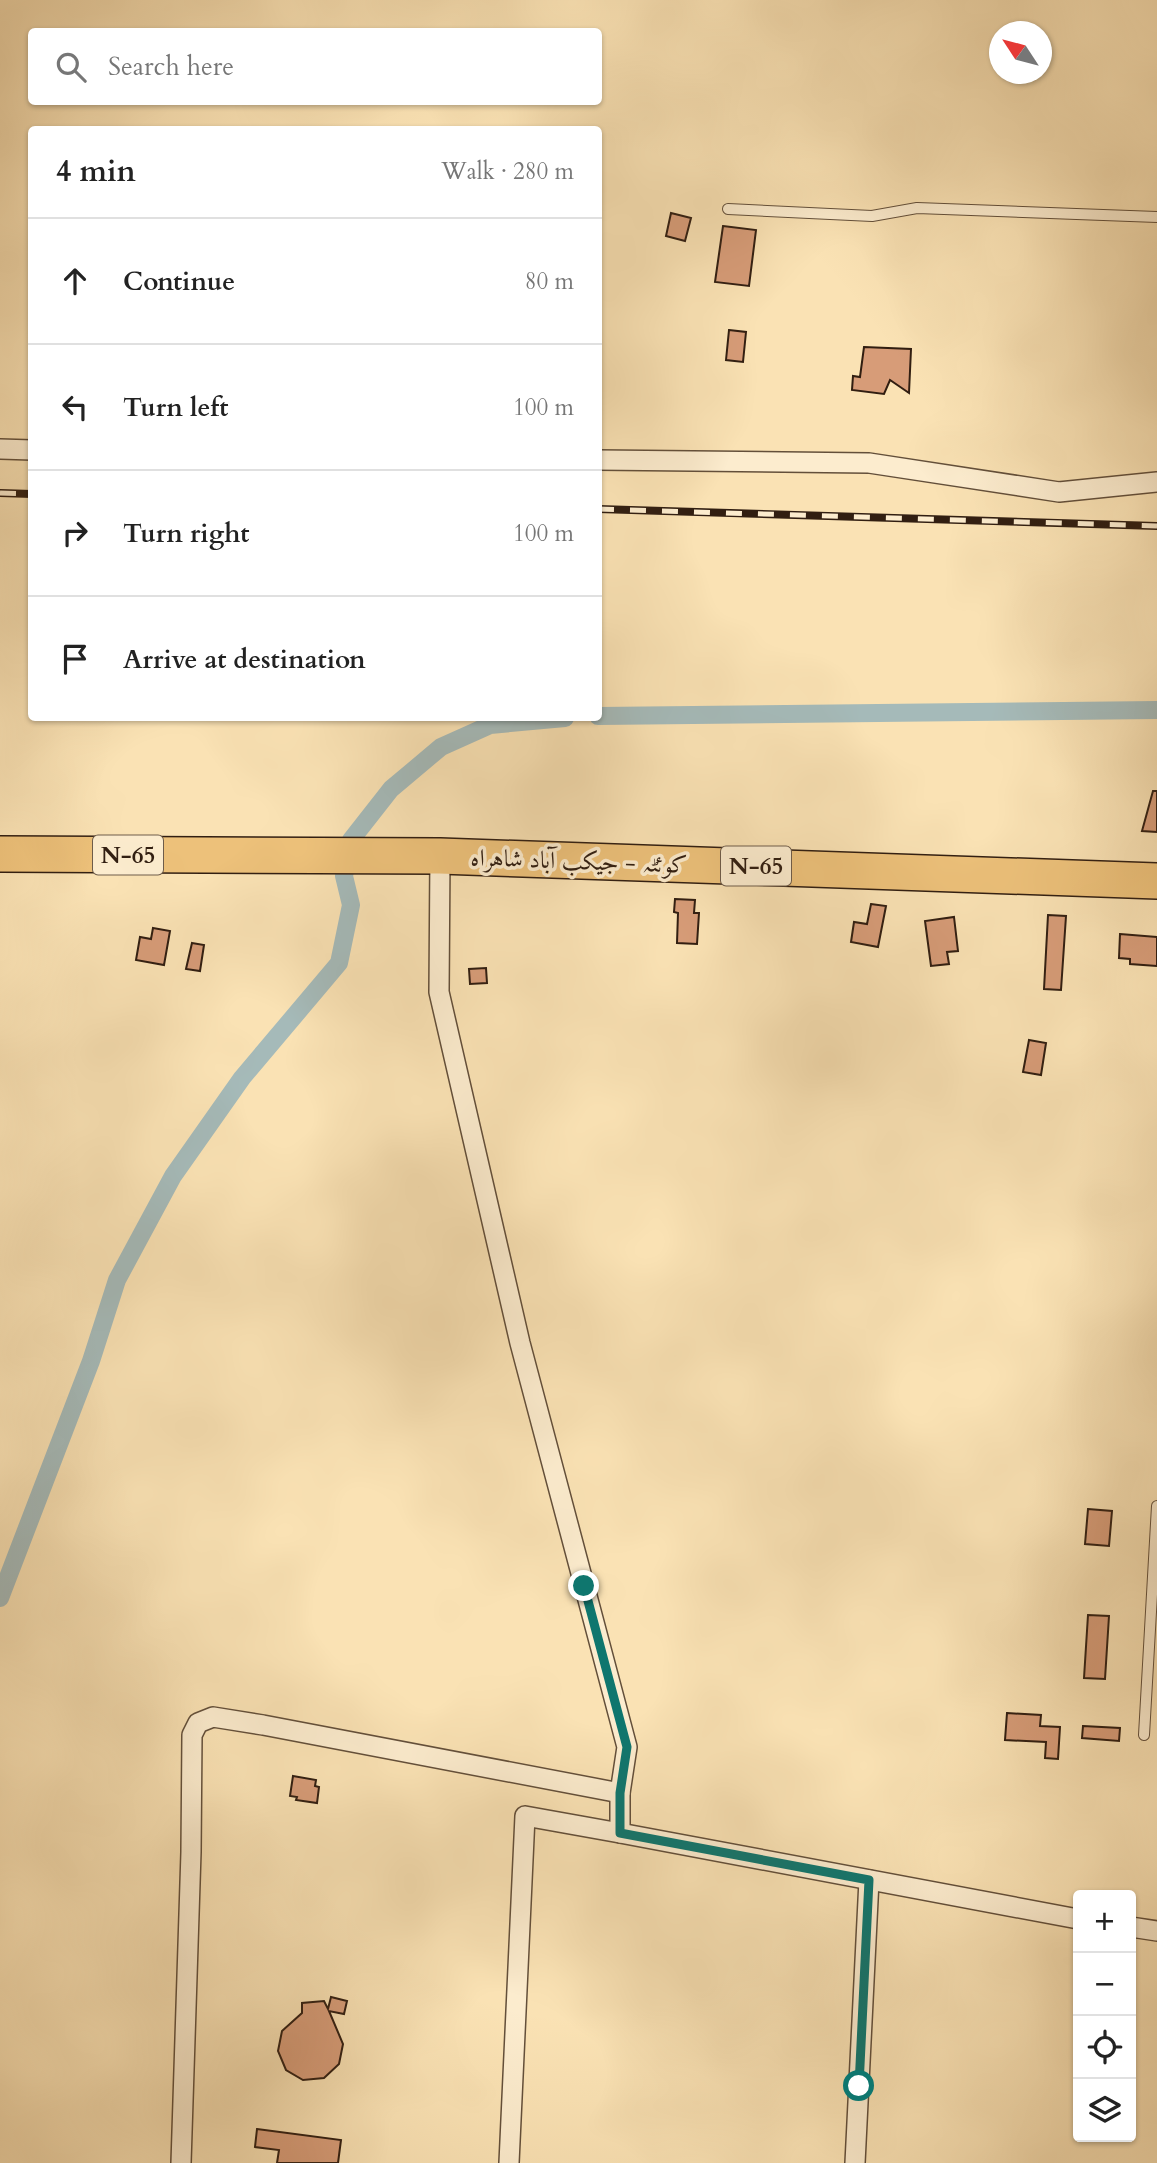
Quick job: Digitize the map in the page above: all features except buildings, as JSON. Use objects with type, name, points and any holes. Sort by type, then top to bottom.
[{"type":"highway","name":"کوئٹہ - جیکب آباد شاہراہ","points":[[0,854],[440,856],[1157,881]]},
{"type":"street","points":[[0,449],[28,450]]},
{"type":"street","points":[[602,460],[869,463],[1059,492],[1157,482]]},
{"type":"street","points":[[440,856],[439,992],[520,1343],[627,1747],[620,1793],[620,1833]]},
{"type":"street","points":[[181,2163],[192,1735],[198,1723],[213,1717],[263,1725],[620,1793]]},
{"type":"street","points":[[509,2163],[526,1816],[1073,1918]]},
{"type":"street","points":[[855,2163],[869,1880]]},
{"type":"street","points":[[1136,1928],[1157,1931]]},
{"type":"lane","points":[[728,209],[872,216],[917,208],[1157,216]]},
{"type":"lane","points":[[1144,1735],[1157,1506]]},
{"type":"waterway","points":[[602,716],[1157,710]]},
{"type":"waterway","points":[[0,1598],[91,1361],[117,1280],[173,1176],[242,1078],[339,963],[351,905],[344,876],[351,840],[391,789],[441,747],[490,725],[533,721]]},
{"type":"railway","points":[[0,493],[28,494]]},
{"type":"railway","points":[[602,509],[1157,526]]},
{"type":"route","points":[[584,1586],[627,1747],[620,1793],[620,1833],[869,1880],[859,2086]]}]
